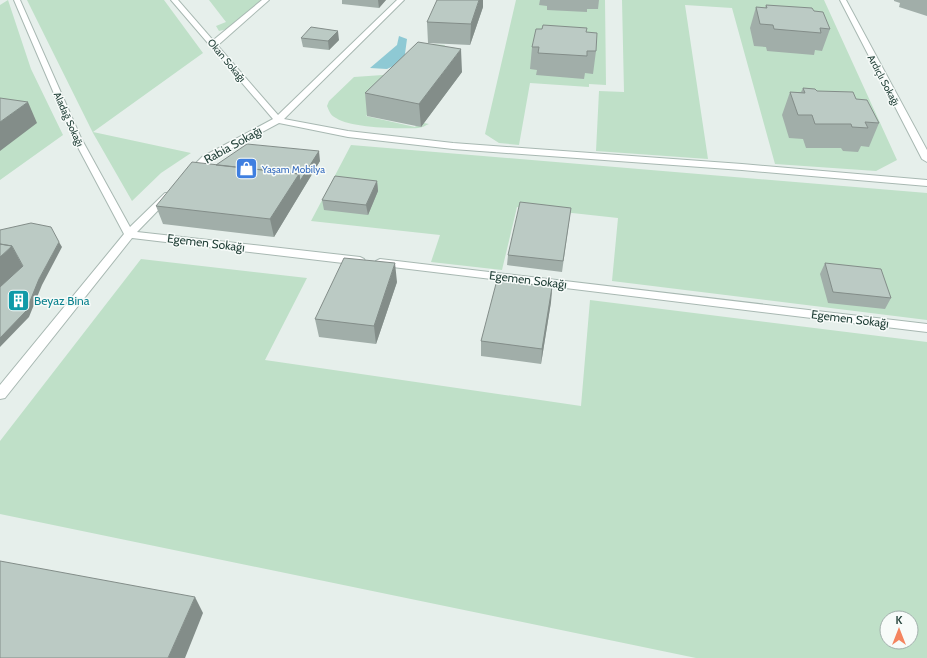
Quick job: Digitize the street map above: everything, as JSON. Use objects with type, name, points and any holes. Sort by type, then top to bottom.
[{"type":"street","name":"Aladağ Sokağı","points":[[17,0],[77,138],[129,234]]},
{"type":"street","name":"Okan Sokağı","points":[[175,0],[278,120]]},
{"type":"street","points":[[214,44],[266,0]]},
{"type":"street","name":"Rabia Sokağı","points":[[184,180],[206,159],[278,120],[401,0]]},
{"type":"street","name":"Ardıçlı Sokağı","points":[[843,0],[927,159]]},
{"type":"street","points":[[278,120],[348,134],[453,146],[742,167],[927,183]]},
{"type":"street","points":[[0,394],[129,234],[173,191]]},
{"type":"street","name":"Egemen Sokağı","points":[[129,234],[927,328]]},
{"type":"green space","points":[[8,0],[31,69],[63,135],[0,180],[0,5]]},
{"type":"green space","points":[[27,0],[164,0],[203,53],[93,132],[191,153],[161,173],[132,201],[93,133]]},
{"type":"green space","points":[[209,0],[263,0],[228,29],[219,31],[216,26],[226,22]]},
{"type":"green space","points":[[516,0],[605,0],[606,85],[589,84],[589,87],[530,83],[519,145],[499,143],[485,134]]},
{"type":"green space","points":[[622,0],[824,0],[897,160],[876,171],[775,164],[732,8],[685,5],[708,159],[596,151],[599,91],[624,92]]},
{"type":"green space","points":[[419,43],[445,45],[435,66],[418,64],[366,116],[415,127],[419,122],[429,124],[418,128],[363,126],[343,121],[331,115],[327,106],[329,101],[354,77],[397,74]]},
{"type":"green space","points":[[351,145],[927,193],[927,320],[612,281],[618,218],[517,207],[502,270],[431,262],[440,235],[311,221]]},
{"type":"green space","points":[[141,259],[307,278],[265,360],[581,406],[590,300],[927,342],[927,658],[696,658],[0,514],[0,441]]},
{"type":"water","points":[[399,36],[407,39],[404,61],[387,69],[370,68],[397,45]]},
{"type":"building","points":[[437,0],[479,0],[471,24],[427,22]]},
{"type":"building","points":[[766,5],[812,8],[814,11],[823,12],[830,29],[820,28],[821,33],[774,29],[773,25],[760,24],[756,7],[767,8]]},
{"type":"building","points":[[543,25],[587,28],[586,32],[597,33],[596,51],[587,51],[587,56],[538,53],[539,47],[532,47],[536,29],[542,29]]},
{"type":"building","points":[[311,27],[338,31],[328,41],[301,38]]},
{"type":"building","points":[[418,42],[461,49],[419,104],[365,93]]},
{"type":"building","points":[[803,88],[815,89],[817,91],[853,92],[856,99],[867,100],[879,123],[865,122],[868,128],[852,127],[851,124],[815,124],[812,115],[798,115],[790,92],[805,93]]},
{"type":"building","points":[[0,98],[28,102],[0,122]]},
{"type":"building","points":[[247,144],[319,151],[300,181],[299,174],[216,165]]},
{"type":"building","points":[[192,162],[299,174],[270,219],[156,206]]},
{"type":"building","points":[[335,176],[377,181],[366,205],[322,200]]},
{"type":"building","points":[[520,202],[571,208],[563,261],[508,255]]},
{"type":"building","name":"Beyaz Bina","points":[[31,223],[51,227],[59,242],[39,279],[26,311],[0,338],[0,287],[23,266],[12,246],[0,244],[0,230]]},
{"type":"building","points":[[0,244],[12,246],[0,257]]},
{"type":"building","points":[[344,258],[395,263],[374,326],[315,319]]},
{"type":"building","points":[[825,263],[881,269],[891,298],[833,292]]},
{"type":"building","points":[[497,280],[552,287],[542,349],[481,341]]},
{"type":"building","points":[[0,561],[195,597],[168,658],[0,658]]},
{"type":"place","name":"Yaşam Mobilya","points":[[247,169]]},
{"type":"place","name":"Beyaz Bina","points":[[18,301]]}]
